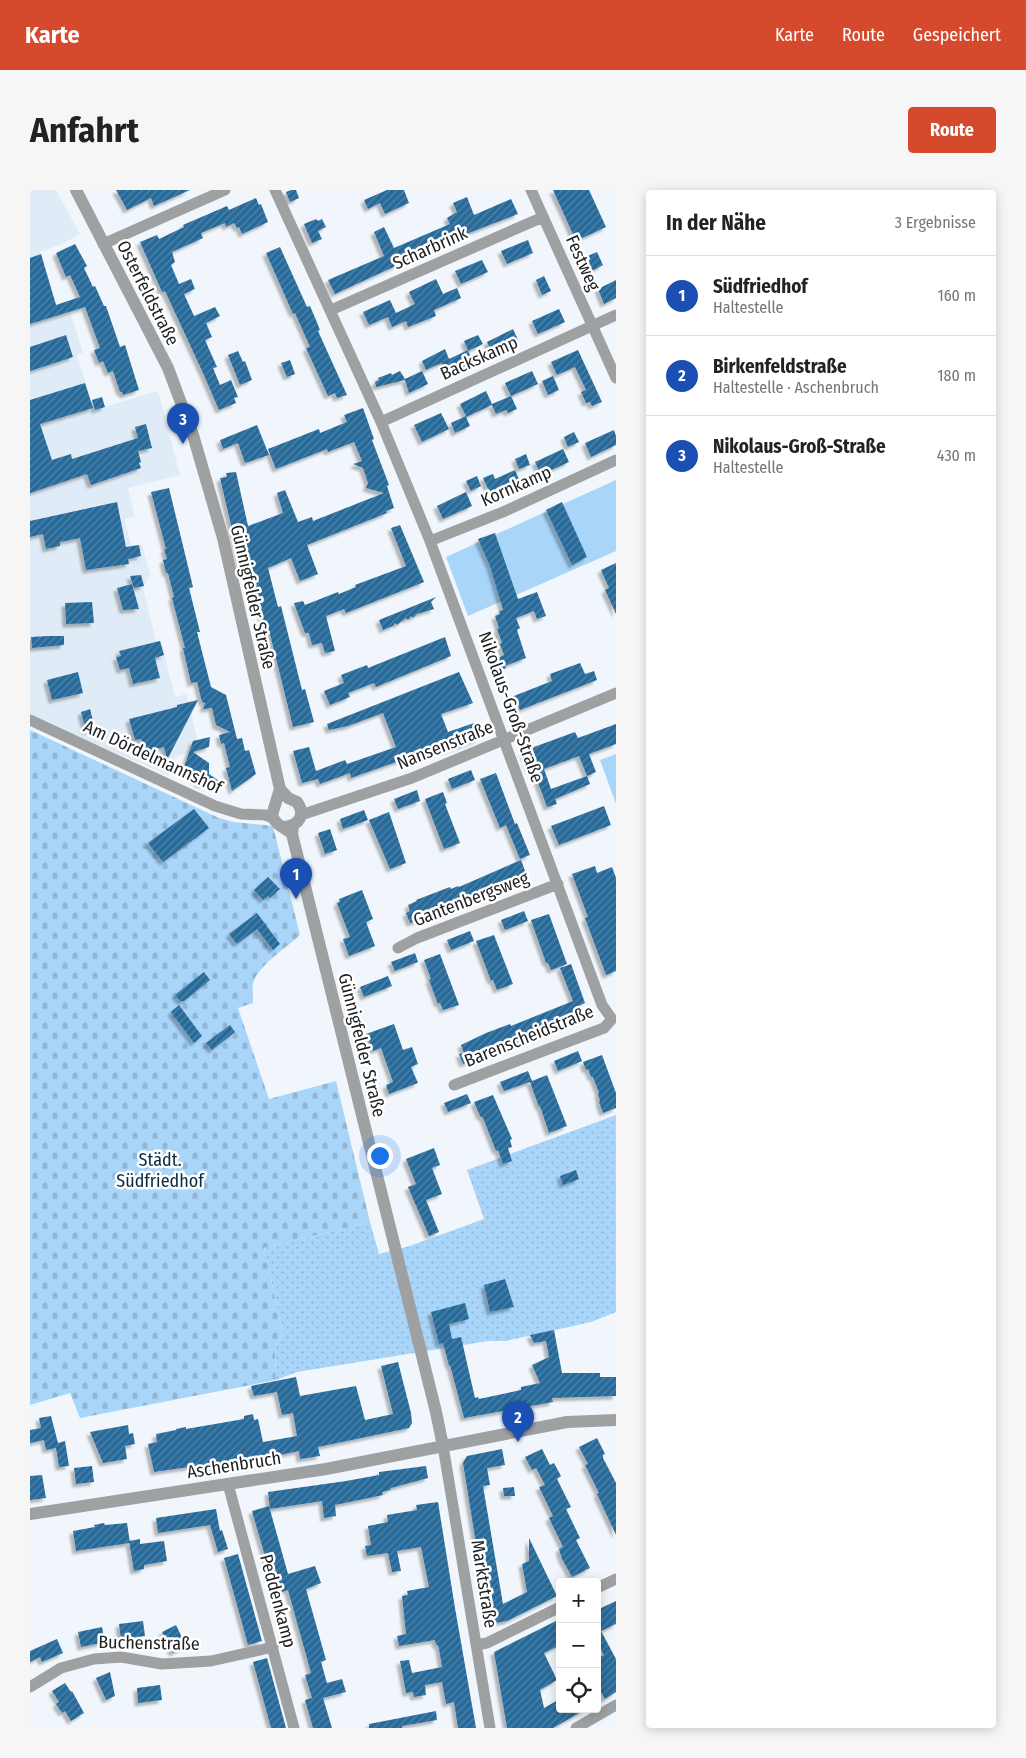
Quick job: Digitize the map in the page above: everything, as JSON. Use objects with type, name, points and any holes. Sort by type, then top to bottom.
[{"type":"street","name":"Osterfeldstraße","points":[[76,190],[168,368],[186,414]]},
{"type":"street","points":[[103,244],[225,190]]},
{"type":"street","name":"Nikolaus-Groß-Straße","points":[[275,190],[381,422],[430,541],[602,1005],[614,1020]]},
{"type":"street","name":"Festweg","points":[[531,190],[616,378]]},
{"type":"street","name":"Scharbrink","points":[[330,310],[543,217]]},
{"type":"street","name":"Backskamp","points":[[381,422],[616,315]]},
{"type":"street","name":"Günnigfelder Straße","points":[[186,414],[223,538],[276,805]]},
{"type":"street","name":"Kornkamp","points":[[430,541],[503,512],[616,460]]},
{"type":"street","name":"Nansenstraße","points":[[304,810],[412,778],[616,693]]},
{"type":"street","name":"Am Dördelmannshof","points":[[30,720],[215,806],[240,814],[276,805]]},
{"type":"street","points":[[297,802],[304,810],[297,824],[290,829],[280,826],[276,805],[297,802]]},
{"type":"street","name":"Günnigfelder Straße","points":[[290,829],[443,1446]]},
{"type":"street","name":"Gantenbergsweg","points":[[398,948],[417,938],[558,884]]},
{"type":"street","name":"Barenscheidstraße","points":[[454,1085],[604,1028],[614,1020]]},
{"type":"street","name":"Aschenbruch","points":[[30,1514],[346,1465],[567,1422],[616,1420]]},
{"type":"street","name":"Marktstraße","points":[[443,1446],[490,1728]]},
{"type":"street","name":"Peddenkamp","points":[[228,1484],[294,1728]]},
{"type":"street","points":[[601,1586],[616,1579]]},
{"type":"street","points":[[476,1645],[487,1643],[556,1608]]},
{"type":"street","name":"Buchenstraße","points":[[30,1687],[61,1668],[94,1659],[120,1657],[162,1664],[211,1661],[273,1647]]},
{"type":"street","points":[[576,1728],[616,1705]]},
{"type":"shaded area","points":[[30,190],[56,190],[80,234],[62,244],[40,252],[60,315],[70,312],[83,353],[77,355],[94,410],[158,391],[180,475],[128,488],[135,517],[125,519],[131,545],[142,545],[150,575],[143,588],[156,641],[161,641],[175,697],[186,694],[200,750],[176,756],[168,775],[30,717]]},
{"type":"green space","points":[[616,480],[616,551],[468,616],[446,557]]},
{"type":"green space","name":"Städt. Südfriedhof","points":[[30,730],[219,818],[234,822],[273,826],[300,935],[260,970],[254,979],[253,1003],[238,1008],[269,1099],[336,1081],[370,1222],[264,1248],[283,1334],[275,1345],[276,1380],[80,1418],[70,1393],[30,1405]]},
{"type":"green space","points":[[616,754],[616,804],[600,760]]},
{"type":"green space","points":[[616,1115],[616,1312],[591,1322],[506,1341],[488,1341],[297,1372],[276,1380],[275,1345],[283,1334],[264,1248],[370,1222],[379,1254],[410,1246],[484,1219],[467,1170]]},
{"type":"building","points":[[116,190],[190,190],[154,206],[151,198],[127,210]]},
{"type":"building","points":[[296,190],[299,198],[290,202],[286,192]]},
{"type":"building","points":[[387,190],[404,190],[409,203],[385,214],[380,203],[368,209],[364,200]]},
{"type":"building","points":[[553,190],[589,190],[606,227],[576,241]]},
{"type":"building","points":[[467,197],[474,215],[511,199],[518,214],[456,238],[335,294],[328,280],[384,256],[374,232],[384,227],[394,248],[450,224],[447,218],[457,212],[453,203]]},
{"type":"building","points":[[256,198],[259,205],[261,204],[268,222],[242,234],[239,227],[237,228],[234,223],[226,227],[225,223],[201,233],[203,238],[172,252],[175,262],[171,265],[179,284],[191,279],[195,289],[184,294],[194,316],[215,307],[220,316],[206,323],[212,337],[205,340],[217,367],[213,368],[220,385],[231,380],[238,397],[234,398],[236,403],[219,410],[165,291],[162,292],[140,242],[157,235],[159,239],[184,227],[183,225],[227,206],[229,210]]},
{"type":"building","points":[[316,219],[318,221],[322,219],[326,227],[318,231],[322,239],[312,243],[304,224]]},
{"type":"building","points":[[528,240],[533,253],[507,264],[501,251]]},
{"type":"building","points":[[75,244],[87,266],[84,268],[93,287],[95,286],[104,306],[106,306],[120,347],[125,345],[139,390],[123,395],[120,392],[113,371],[108,373],[103,361],[99,363],[94,350],[100,348],[85,307],[30,324],[30,258],[41,254],[56,305],[80,297],[70,275],[66,277],[56,253]]},
{"type":"building","points":[[280,247],[307,307],[310,306],[320,330],[318,331],[347,395],[337,398],[335,393],[328,396],[306,348],[310,347],[266,253]]},
{"type":"building","points":[[597,252],[603,265],[590,272],[583,258]]},
{"type":"building","points":[[482,260],[488,272],[461,284],[455,271]]},
{"type":"building","points":[[544,276],[551,291],[542,295],[536,280]]},
{"type":"building","points":[[436,279],[443,294],[457,288],[461,298],[434,310],[436,316],[408,327],[406,321],[392,327],[388,317],[369,325],[363,312],[390,300],[396,313],[415,304],[409,292]]},
{"type":"building","points":[[616,280],[616,298],[604,304],[598,289]]},
{"type":"building","points":[[559,309],[565,322],[538,334],[532,321]]},
{"type":"building","points":[[513,329],[519,342],[493,355],[487,342]]},
{"type":"building","points":[[66,335],[73,357],[30,371],[30,347]]},
{"type":"building","points":[[478,335],[483,344],[468,351],[474,363],[447,375],[441,363],[426,370],[422,361],[445,349],[449,359],[468,350],[464,341]]},
{"type":"building","points":[[578,350],[602,402],[592,406],[590,402],[586,403],[581,392],[586,390],[575,367],[557,375],[551,362]]},
{"type":"building","points":[[238,351],[243,362],[245,361],[252,380],[240,385],[228,355]]},
{"type":"building","points":[[290,360],[295,374],[287,377],[281,363]]},
{"type":"building","points":[[400,371],[405,379],[422,371],[428,384],[409,393],[405,380],[376,387],[375,382],[379,380],[378,378]]},
{"type":"building","points":[[532,371],[538,384],[511,396],[505,383]]},
{"type":"building","points":[[553,376],[559,390],[548,395],[542,381]]},
{"type":"building","points":[[85,383],[93,408],[40,424],[52,460],[71,454],[72,459],[138,438],[135,427],[146,424],[152,448],[138,451],[141,468],[91,485],[87,474],[30,493],[30,400]]},
{"type":"building","points":[[486,391],[492,404],[511,396],[517,409],[508,413],[506,410],[496,414],[492,405],[466,417],[470,426],[455,433],[451,423],[466,416],[460,404]]},
{"type":"building","points":[[102,397],[105,407],[95,410],[92,400]]},
{"type":"building","points":[[363,408],[374,439],[372,440],[389,485],[387,486],[394,508],[386,511],[387,513],[307,545],[318,574],[300,581],[291,558],[268,568],[278,607],[281,606],[302,690],[305,689],[314,722],[293,727],[269,630],[265,630],[250,570],[242,572],[220,478],[227,477],[226,473],[236,472],[248,526],[283,513],[277,493],[285,490],[298,522],[312,517],[313,521],[384,493],[366,488],[368,483],[363,468],[353,464],[362,461],[354,442],[328,452],[327,449],[276,469],[268,449],[319,429],[320,433],[347,422],[344,415]]},
{"type":"building","points":[[441,413],[449,429],[422,442],[414,425]]},
{"type":"building","points":[[257,425],[269,455],[245,463],[238,443],[223,449],[220,440]]},
{"type":"building","points":[[614,430],[616,445],[591,457],[585,443]]},
{"type":"building","points":[[574,432],[579,442],[568,447],[564,437]]},
{"type":"building","points":[[563,449],[569,462],[541,475],[535,462]]},
{"type":"building","points":[[526,454],[530,465],[519,469],[515,459]]},
{"type":"building","points":[[515,470],[521,484],[492,497],[483,478],[493,474],[495,479]]},
{"type":"building","points":[[477,476],[481,486],[471,491],[466,481]]},
{"type":"building","points":[[169,488],[193,587],[189,588],[200,632],[197,632],[211,687],[226,695],[237,739],[242,738],[245,751],[249,750],[256,774],[232,791],[226,768],[230,767],[224,743],[221,744],[219,735],[230,732],[216,725],[212,708],[203,709],[205,703],[202,702],[197,682],[191,683],[183,648],[185,648],[172,598],[174,597],[163,560],[167,559],[164,549],[166,549],[151,492]]},
{"type":"building","points":[[466,492],[472,506],[443,519],[437,506]]},
{"type":"building","points":[[117,502],[126,547],[139,545],[141,556],[128,559],[129,564],[86,570],[80,538],[60,542],[60,546],[46,549],[43,534],[30,537],[30,521]]},
{"type":"building","points":[[562,502],[587,557],[572,565],[546,510]]},
{"type":"building","points":[[400,525],[424,582],[346,613],[344,609],[326,616],[335,651],[325,653],[322,643],[312,645],[309,633],[305,633],[294,603],[303,601],[305,605],[338,592],[339,594],[356,587],[355,585],[406,566],[391,528]]},
{"type":"building","points":[[495,533],[518,599],[537,592],[546,616],[537,619],[534,611],[516,618],[520,628],[517,630],[526,658],[505,666],[506,668],[498,672],[493,660],[504,655],[495,616],[500,614],[499,611],[503,610],[490,566],[478,539]]},
{"type":"building","points":[[616,563],[616,614],[605,590],[609,588],[601,570]]},
{"type":"building","points":[[141,575],[144,586],[134,588],[130,576]]},
{"type":"building","points":[[132,584],[139,609],[123,610],[117,588]]},
{"type":"building","points":[[436,597],[431,602],[434,609],[417,614],[413,618],[411,616],[408,620],[406,618],[397,625],[395,623],[393,626],[383,630],[379,620]]},
{"type":"building","points":[[92,602],[94,623],[66,624],[65,603]]},
{"type":"building","points":[[64,636],[64,645],[32,648],[31,637]]},
{"type":"building","points":[[445,637],[451,656],[376,687],[374,683],[348,693],[350,697],[330,705],[324,691],[344,683],[341,675],[367,665],[368,668]]},
{"type":"building","points":[[160,641],[164,655],[155,658],[160,678],[133,684],[129,668],[120,670],[116,657],[121,656],[119,651]]},
{"type":"building","points":[[580,663],[585,674],[594,671],[597,680],[520,710],[514,696],[552,681],[550,674]]},
{"type":"building","points":[[78,672],[83,693],[52,700],[47,680]]},
{"type":"building","points":[[459,672],[473,703],[441,714],[448,732],[474,723],[479,739],[446,751],[444,745],[351,778],[350,773],[320,784],[318,779],[302,783],[293,751],[309,747],[316,771],[345,760],[347,764],[396,747],[383,713],[348,726],[329,730],[327,724]]},
{"type":"building","points":[[198,700],[167,760],[164,747],[152,750],[143,745],[141,739],[135,740],[129,719]]},
{"type":"building","points":[[90,709],[95,729],[86,731],[81,712]]},
{"type":"building","points":[[616,724],[616,744],[589,754],[596,772],[587,776],[590,784],[555,799],[557,804],[547,807],[533,769],[530,770],[523,751],[575,732],[578,738]],"holes":[[[579,756],[587,776],[551,789],[544,769]]]},
{"type":"building","points":[[210,737],[209,747],[193,752],[209,763],[209,774],[219,781],[201,785],[188,774],[186,775],[184,767],[193,741]]},
{"type":"building","points":[[471,770],[475,780],[452,789],[448,779]]},
{"type":"building","points":[[496,773],[515,824],[517,823],[530,855],[520,859],[506,825],[500,828],[480,779]]},
{"type":"building","points":[[417,790],[420,801],[398,809],[394,799]]},
{"type":"building","points":[[443,792],[447,803],[445,804],[460,843],[444,849],[425,799]]},
{"type":"building","points":[[604,806],[611,825],[559,845],[551,826]]},
{"type":"building","points":[[194,809],[209,828],[163,862],[148,843]]},
{"type":"building","points":[[364,810],[368,820],[343,829],[340,819]]},
{"type":"building","points":[[389,812],[406,863],[390,869],[369,820]]},
{"type":"building","points":[[330,829],[337,850],[325,854],[318,833]]},
{"type":"building","points":[[521,860],[528,879],[458,905],[458,907],[430,918],[410,923],[406,913],[410,911],[408,905],[416,900],[450,887],[451,889],[459,887]]},
{"type":"building","points":[[595,866],[597,873],[612,867],[616,878],[616,971],[606,975],[585,918],[588,917],[572,874]]},
{"type":"building","points":[[268,877],[280,889],[270,898],[268,896],[263,900],[254,890]]},
{"type":"building","points":[[362,890],[373,919],[366,922],[375,946],[349,956],[343,939],[350,937],[337,903],[340,902],[339,899]]},
{"type":"building","points":[[524,911],[528,921],[505,930],[501,920]]},
{"type":"building","points":[[257,913],[280,944],[273,950],[257,929],[237,944],[229,934]]},
{"type":"building","points":[[549,914],[567,964],[551,970],[548,963],[546,963],[531,920]]},
{"type":"building","points":[[470,931],[474,941],[451,950],[447,940]]},
{"type":"building","points":[[494,935],[513,984],[497,990],[493,980],[491,981],[476,941]]},
{"type":"building","points":[[415,953],[418,962],[395,971],[391,962]]},
{"type":"building","points":[[440,954],[459,1005],[443,1010],[440,1003],[438,1004],[424,960]]},
{"type":"building","points":[[571,964],[585,1003],[576,1007],[580,1019],[547,1032],[539,1033],[540,1035],[513,1045],[514,1047],[463,1064],[459,1054],[464,1053],[461,1045],[486,1033],[510,1024],[511,1026],[573,1001],[560,968]]},
{"type":"building","points":[[204,972],[210,980],[184,1001],[180,1001],[175,995]]},
{"type":"building","points":[[388,976],[392,986],[364,997],[360,987]]},
{"type":"building","points":[[179,1005],[202,1036],[194,1043],[171,1012]]},
{"type":"building","points":[[394,1024],[403,1050],[412,1047],[418,1064],[411,1067],[418,1083],[389,1094],[386,1085],[393,1082],[381,1048],[373,1051],[366,1034]]},
{"type":"building","points":[[230,1025],[235,1032],[212,1050],[206,1043]]},
{"type":"building","points":[[578,1051],[582,1061],[558,1071],[554,1061]]},
{"type":"building","points":[[602,1055],[616,1093],[616,1108],[603,1113],[593,1077],[591,1077],[588,1069],[586,1070],[583,1062]]},
{"type":"building","points":[[528,1071],[532,1081],[547,1075],[567,1126],[549,1133],[530,1082],[504,1091],[500,1082]]},
{"type":"building","points":[[467,1094],[471,1103],[448,1112],[444,1103]]},
{"type":"building","points":[[493,1095],[512,1139],[510,1140],[512,1147],[508,1148],[512,1161],[503,1164],[474,1102]]},
{"type":"building","points":[[434,1148],[440,1165],[432,1168],[442,1194],[426,1200],[439,1232],[429,1236],[408,1187],[416,1184],[406,1159]]},
{"type":"building","points":[[576,1170],[579,1179],[563,1185],[560,1176]]},
{"type":"building","points":[[505,1279],[514,1307],[490,1312],[484,1285]]},
{"type":"building","points":[[465,1303],[469,1319],[449,1324],[452,1339],[461,1337],[475,1398],[478,1397],[479,1399],[521,1390],[521,1387],[540,1383],[532,1365],[549,1357],[546,1341],[534,1343],[530,1335],[554,1330],[562,1373],[600,1373],[600,1377],[616,1377],[616,1396],[552,1398],[553,1402],[464,1418],[450,1365],[443,1343],[439,1344],[431,1312]]},
{"type":"building","points":[[398,1362],[411,1413],[412,1423],[409,1428],[318,1447],[320,1456],[300,1459],[299,1451],[261,1459],[262,1464],[212,1473],[210,1464],[154,1472],[148,1444],[157,1442],[156,1434],[186,1427],[186,1429],[244,1419],[244,1416],[253,1414],[254,1420],[258,1419],[263,1442],[297,1436],[293,1413],[282,1415],[277,1392],[254,1396],[251,1386],[296,1377],[300,1396],[356,1386],[365,1420],[393,1414],[381,1366]]},
{"type":"building","points":[[51,1416],[58,1443],[65,1441],[69,1466],[59,1467],[56,1448],[46,1450],[44,1440],[30,1443],[30,1430],[41,1428],[39,1418]]},
{"type":"building","points":[[128,1425],[129,1434],[133,1433],[135,1444],[125,1446],[127,1459],[103,1463],[90,1432]]},
{"type":"building","points":[[597,1438],[605,1454],[603,1458],[616,1483],[616,1535],[585,1465],[588,1464],[579,1447]]},
{"type":"building","points":[[502,1449],[505,1465],[487,1468],[490,1485],[483,1486],[503,1604],[527,1592],[522,1564],[529,1561],[529,1538],[556,1594],[556,1596],[507,1621],[489,1624],[463,1463],[467,1456]]},
{"type":"building","points":[[542,1449],[550,1465],[554,1463],[561,1476],[557,1479],[571,1507],[566,1509],[580,1538],[576,1540],[590,1568],[572,1577],[562,1559],[559,1549],[563,1547],[549,1518],[553,1516],[539,1487],[545,1485],[536,1468],[532,1470],[525,1457]]},
{"type":"building","points":[[92,1466],[94,1482],[76,1484],[74,1468]]},
{"type":"building","points":[[426,1466],[428,1478],[391,1488],[382,1492],[383,1495],[335,1505],[336,1516],[324,1518],[322,1501],[270,1509],[268,1492],[346,1481],[379,1475],[379,1472]]},
{"type":"building","points":[[42,1475],[46,1498],[30,1500],[30,1476]]},
{"type":"building","points":[[514,1487],[515,1496],[504,1496],[503,1488]]},
{"type":"building","points":[[438,1502],[476,1728],[458,1728],[454,1702],[446,1704],[442,1682],[425,1685],[426,1695],[414,1697],[413,1692],[406,1693],[400,1661],[409,1660],[412,1673],[442,1667],[438,1645],[436,1645],[435,1640],[399,1646],[397,1636],[406,1634],[402,1596],[408,1595],[407,1591],[429,1587],[421,1547],[397,1551],[401,1571],[392,1572],[388,1553],[367,1556],[365,1546],[371,1545],[368,1526],[388,1522],[387,1515],[417,1510],[416,1505]]},
{"type":"building","points":[[269,1506],[288,1574],[315,1566],[321,1583],[306,1589],[326,1660],[321,1662],[327,1683],[342,1679],[346,1692],[323,1698],[332,1728],[313,1728],[305,1700],[312,1698],[305,1675],[311,1673],[288,1590],[282,1592],[275,1568],[269,1570],[252,1511]]},
{"type":"building","points":[[216,1509],[220,1531],[222,1530],[228,1549],[218,1552],[210,1525],[158,1533],[156,1518]]},
{"type":"building","points":[[104,1523],[105,1525],[127,1523],[130,1543],[76,1551],[73,1531],[95,1527],[94,1525]]},
{"type":"building","points":[[140,1539],[140,1544],[164,1541],[167,1561],[144,1565],[144,1569],[134,1571],[129,1541]]},
{"type":"building","points":[[238,1554],[262,1641],[248,1645],[224,1558]]},
{"type":"building","points":[[616,1601],[616,1624],[601,1631],[601,1623],[601,1608]]},
{"type":"building","points":[[143,1621],[145,1636],[121,1639],[119,1624]]},
{"type":"building","points":[[556,1621],[556,1647],[544,1653],[556,1681],[540,1690],[544,1708],[556,1701],[556,1713],[579,1713],[553,1728],[507,1728],[494,1652]]},
{"type":"building","points":[[176,1625],[186,1646],[173,1653],[162,1632]]},
{"type":"building","points":[[102,1627],[105,1642],[81,1647],[78,1632]]},
{"type":"building","points":[[601,1631],[616,1659],[616,1692],[605,1699],[601,1692],[601,1656],[604,1655],[601,1650]]},
{"type":"building","points":[[57,1639],[63,1653],[42,1662],[40,1657],[30,1662],[30,1651]]},
{"type":"building","points":[[267,1658],[286,1728],[271,1728],[253,1662]]},
{"type":"building","points":[[110,1672],[115,1696],[106,1700],[96,1678]]},
{"type":"building","points":[[65,1683],[72,1691],[84,1713],[71,1721],[65,1711],[62,1713],[56,1704],[59,1702],[52,1691]]},
{"type":"building","points":[[160,1685],[162,1700],[138,1703],[137,1688]]},
{"type":"building","points":[[436,1711],[437,1720],[402,1726],[402,1728],[369,1728],[369,1724]]},
{"type":"place","name":"Nikolaus-Groß-Straße","points":[[183,444]]},
{"type":"place","name":"Südfriedhof","points":[[296,899]]},
{"type":"place","name":"Birkenfeldstraße","points":[[518,1442]]}]
